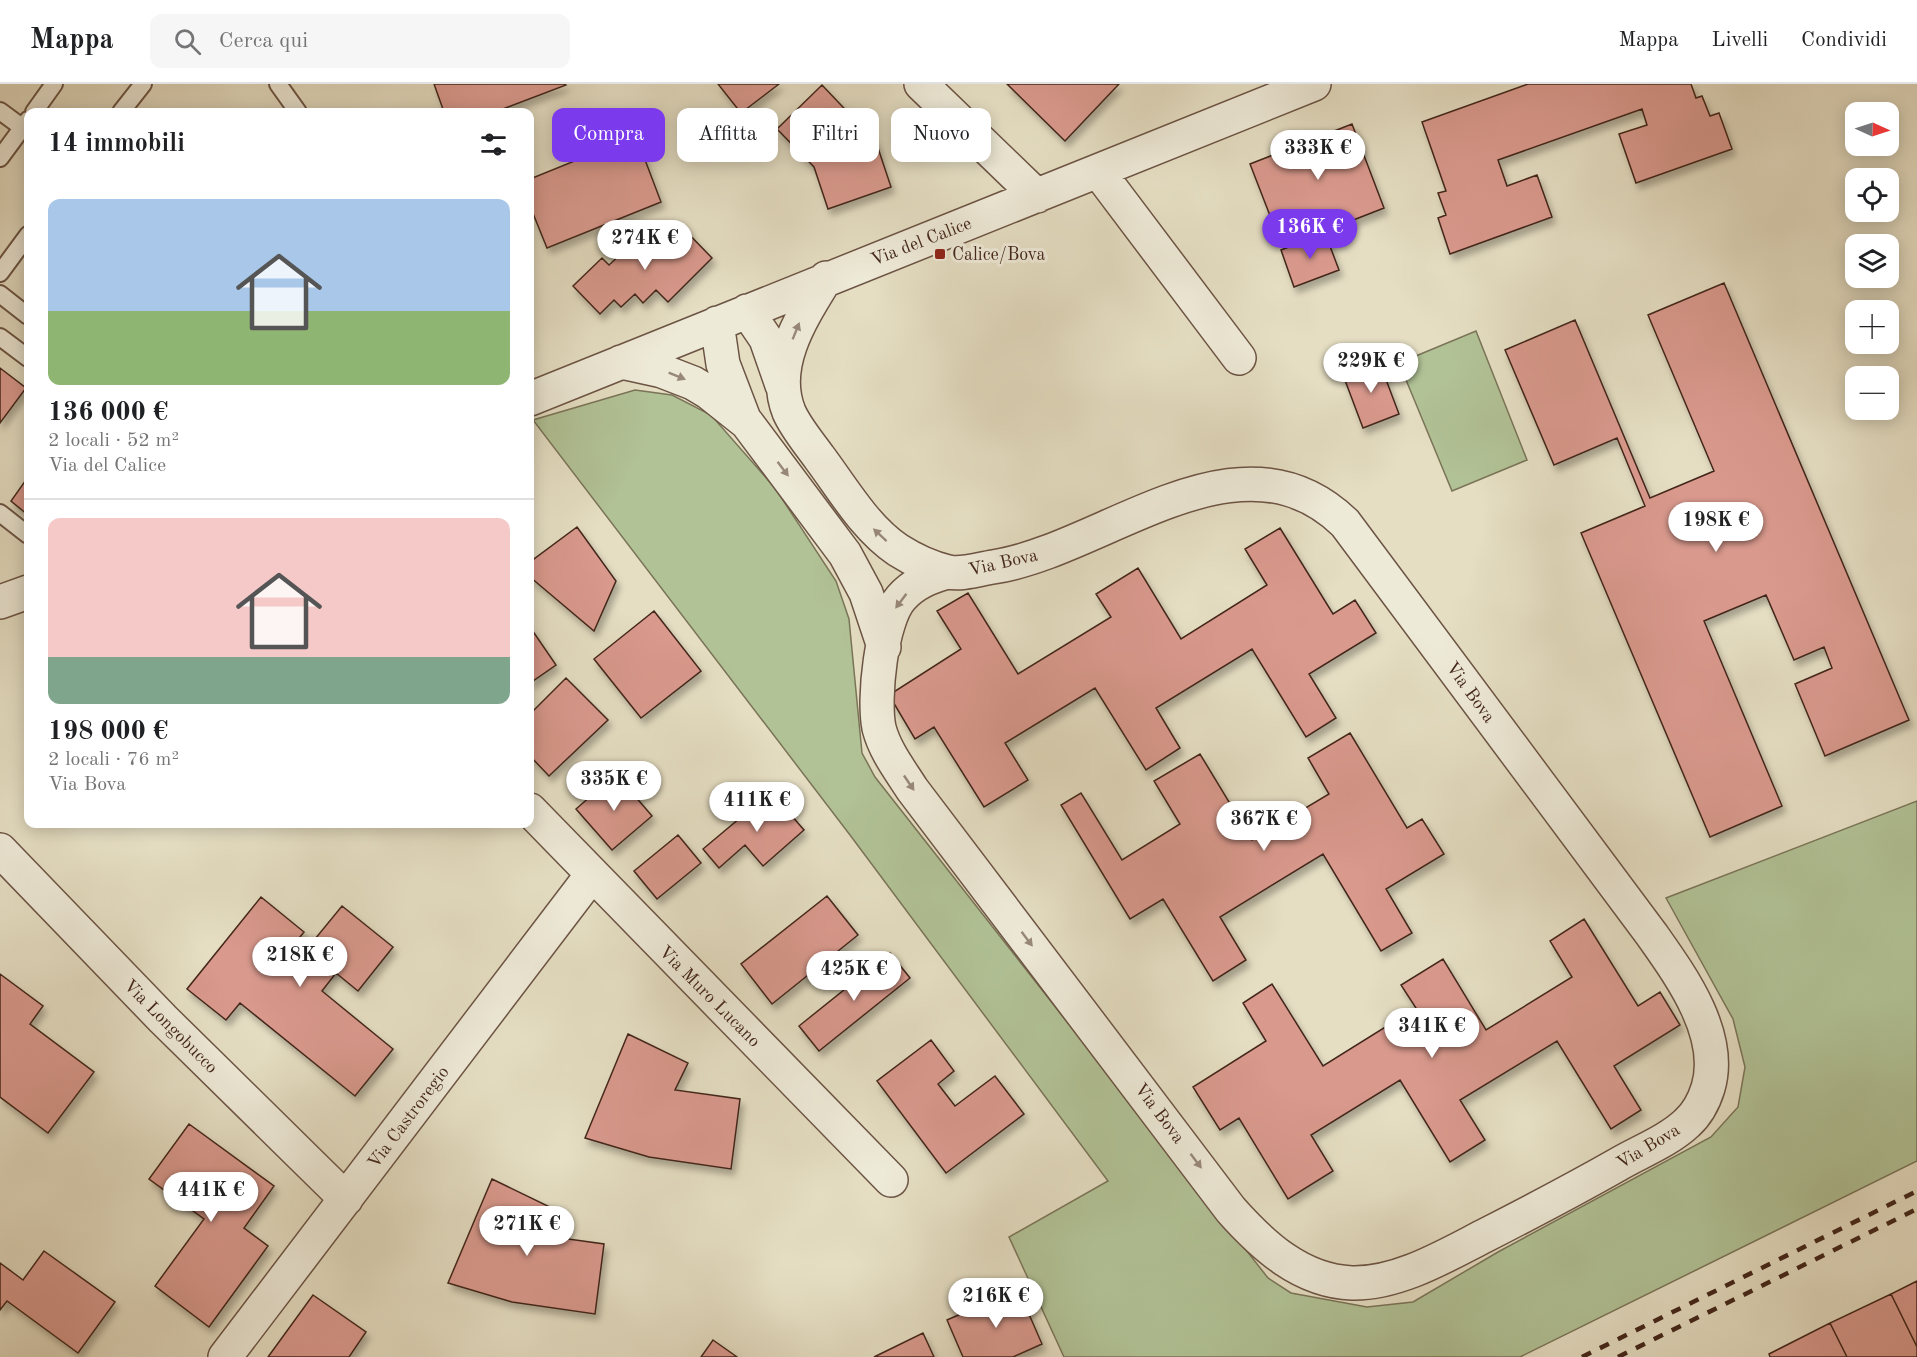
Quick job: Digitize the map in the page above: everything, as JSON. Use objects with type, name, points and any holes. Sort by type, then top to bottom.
[{"type":"street","points":[[921,84],[1037,196]]},
{"type":"street","name":"Via del Calice","points":[[534,397],[826,278],[1098,171],[1278,88],[1314,84]]},
{"type":"street","points":[[1098,171],[1239,358]]},
{"type":"street","name":"Via Bova","points":[[782,385],[796,329],[826,278]]},
{"type":"street","name":"Via Bova","points":[[747,311],[766,339],[789,413],[880,536],[905,554],[950,572]]},
{"type":"street","name":"Via Bova","points":[[717,323],[727,379],[747,423],[845,554],[866,593],[884,647]]},
{"type":"street","name":"Via Bova","points":[[621,363],[662,371],[693,383],[747,423]]},
{"type":"street","name":"Via Bova","points":[[1245,484],[1278,487],[1308,496],[1324,506],[1345,523],[1359,540],[1672,965],[1698,1011],[1709,1047],[1711,1068],[1708,1088],[1696,1114],[1671,1134],[1549,1203],[1413,1269],[1380,1280],[1353,1283],[1323,1278],[1294,1266],[1258,1238],[1231,1210],[912,789],[888,751],[880,729],[877,701],[884,647],[892,615],[900,598],[925,579],[950,572],[1002,566],[1033,557],[1123,519],[1212,488],[1245,484]]},
{"type":"street","points":[[0,602],[24,593]]},
{"type":"street","name":"Via Muro Lucano","points":[[534,814],[591,876],[891,1180]]},
{"type":"street","name":"Via Longobucco","points":[[0,850],[163,1019],[346,1200]]},
{"type":"street","name":"Via Castroregio","points":[[225,1357],[591,876]]},
{"type":"lane","points":[[37,108],[54,84]]},
{"type":"lane","points":[[124,108],[143,84]]},
{"type":"lane","points":[[278,84],[295,108]]},
{"type":"lane","points":[[0,111],[24,123]]},
{"type":"lane","points":[[0,158],[24,127]]},
{"type":"lane","points":[[0,273],[24,240]]},
{"type":"lane","points":[[0,294],[24,313]]},
{"type":"lane","points":[[0,337],[24,355]]},
{"type":"lane","points":[[0,513],[24,532]]},
{"type":"green space","points":[[1476,331],[1527,460],[1452,491],[1399,363]]},
{"type":"green space","points":[[635,390],[672,395],[711,415],[775,488],[836,581],[849,619],[862,753],[875,777],[1268,1278],[1291,1293],[1367,1307],[1413,1302],[1498,1252],[1711,1137],[1738,1107],[1745,1067],[1733,1019],[1666,898],[1917,801],[1917,1161],[1520,1357],[1064,1357],[1009,1237],[1108,1181],[850,835],[534,420]]},
{"type":"building","points":[[434,84],[566,85],[506,108],[443,108]]},
{"type":"building","points":[[718,84],[779,84],[748,108],[737,108]]},
{"type":"building","points":[[1007,84],[1119,84],[1065,141]]},
{"type":"building","points":[[1528,84],[1691,84],[1696,98],[1702,96],[1710,116],[1719,113],[1732,149],[1636,183],[1619,134],[1647,125],[1642,109],[1498,160],[1507,186],[1537,175],[1552,217],[1450,254],[1438,218],[1446,215],[1438,193],[1446,191],[1422,122]]},
{"type":"building","points":[[822,85],[844,108],[798,108]]},
{"type":"building","points":[[790,116],[790,142],[778,130]]},
{"type":"building","points":[[1352,124],[1384,208],[1338,226],[1332,210],[1276,231],[1250,164]]},
{"type":"building","points":[[879,151],[891,187],[828,209],[814,167],[809,162],[879,162]]},
{"type":"building","points":[[572,162],[646,162],[661,202],[547,248],[534,216],[534,177]]},
{"type":"building","points":[[677,222],[712,258],[668,302],[656,290],[643,303],[635,294],[621,307],[614,300],[600,314],[573,286],[602,258],[609,265],[623,252],[629,258],[645,243],[650,248]]},
{"type":"building","points":[[1325,233],[1339,270],[1294,287],[1281,250]]},
{"type":"building","points":[[1724,283],[1909,720],[1825,756],[1795,684],[1832,668],[1824,647],[1794,660],[1766,595],[1704,621],[1782,806],[1710,837],[1581,533],[1645,506],[1617,438],[1554,465],[1505,350],[1575,320],[1650,498],[1714,471],[1648,315]]},
{"type":"building","points":[[1379,361],[1399,414],[1363,428],[1343,375]]},
{"type":"building","points":[[0,368],[24,386],[24,391],[0,423]]},
{"type":"building","points":[[24,483],[24,512],[11,501]]},
{"type":"building","points":[[577,527],[616,581],[594,631],[534,580],[534,559]]},
{"type":"building","points":[[1280,528],[1333,614],[1355,600],[1376,633],[1309,674],[1336,718],[1306,737],[1252,649],[1156,708],[1180,748],[1146,770],[1095,688],[1005,743],[1028,780],[984,807],[934,727],[915,739],[889,695],[961,649],[937,611],[968,593],[1018,674],[1111,617],[1096,594],[1138,568],[1181,639],[1267,585],[1245,549]]},
{"type":"building","points":[[654,611],[701,671],[641,718],[594,659]]},
{"type":"building","points":[[534,633],[556,665],[534,680]]},
{"type":"building","points":[[566,678],[608,720],[549,776],[534,760],[534,710]]},
{"type":"building","points":[[1350,733],[1407,828],[1422,819],[1444,854],[1386,889],[1412,933],[1381,951],[1323,854],[1220,917],[1246,960],[1213,981],[1163,899],[1130,919],[1061,805],[1081,793],[1122,860],[1180,824],[1154,781],[1200,754],[1252,840],[1329,794],[1308,758]]},
{"type":"building","points":[[616,774],[652,816],[612,850],[576,809]]},
{"type":"building","points":[[771,792],[804,830],[763,866],[745,845],[719,868],[703,849]]},
{"type":"building","points":[[678,835],[701,863],[657,899],[634,871]]},
{"type":"building","points":[[827,896],[858,935],[772,1004],[741,964]]},
{"type":"building","points":[[261,897],[304,932],[287,953],[297,961],[342,906],[393,947],[358,991],[336,973],[322,991],[393,1049],[355,1096],[240,1003],[226,1020],[187,989]]},
{"type":"building","points":[[1584,919],[1638,1006],[1660,992],[1680,1025],[1614,1066],[1641,1110],[1611,1129],[1557,1041],[1460,1100],[1485,1140],[1450,1162],[1400,1080],[1311,1135],[1333,1171],[1288,1199],[1239,1118],[1220,1130],[1193,1087],[1266,1041],[1243,1003],[1272,984],[1323,1066],[1416,1008],[1401,985],[1443,959],[1486,1030],[1572,977],[1550,941]]},
{"type":"building","points":[[890,953],[910,978],[819,1051],[799,1026]]},
{"type":"building","points":[[0,974],[43,1006],[30,1024],[94,1072],[48,1133],[0,1097]]},
{"type":"building","points":[[628,1034],[688,1063],[675,1090],[740,1099],[731,1169],[649,1157],[585,1138]]},
{"type":"building","points":[[931,1040],[954,1071],[938,1084],[955,1106],[995,1076],[1024,1114],[946,1173],[877,1081]]},
{"type":"building","points":[[189,1124],[274,1186],[244,1228],[268,1246],[209,1327],[155,1286],[204,1219],[149,1179]]},
{"type":"building","points":[[492,1179],[552,1208],[539,1235],[604,1244],[595,1314],[512,1302],[448,1283]]},
{"type":"building","points":[[44,1251],[115,1302],[78,1353],[7,1301],[0,1310],[0,1263],[23,1280]]},
{"type":"building","points":[[1917,1281],[1917,1347],[1891,1294]]},
{"type":"building","points":[[1018,1289],[1042,1344],[1013,1357],[963,1357],[947,1320]]},
{"type":"building","points":[[1891,1294],[1917,1347],[1917,1357],[1847,1357],[1830,1323]]},
{"type":"building","points":[[313,1295],[366,1332],[349,1357],[268,1357]]},
{"type":"building","points":[[1830,1323],[1847,1357],[1770,1357],[1769,1354]]},
{"type":"building","points":[[923,1333],[934,1357],[874,1357]]},
{"type":"building","points":[[713,1340],[737,1357],[701,1357]]},
{"type":"railway","points":[[1582,1357],[1917,1191]]},
{"type":"railway","points":[[1618,1357],[1917,1209]]},
{"type":"place","name":"Calice/Bova","points":[[940,254]]}]
